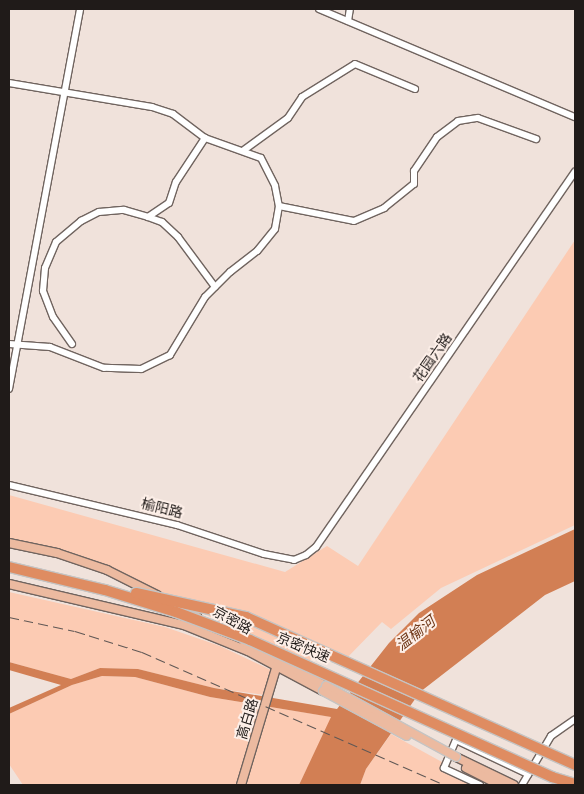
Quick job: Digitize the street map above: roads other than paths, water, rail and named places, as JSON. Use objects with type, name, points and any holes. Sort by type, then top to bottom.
[{"type":"highway","name":"京密快速","points":[[9,566],[246,617],[575,765]]},
{"type":"highway","name":"京密快速","points":[[9,566],[104,590],[185,615],[346,682],[552,777],[575,784]]},
{"type":"main road","name":"京密路","points":[[9,543],[56,553],[107,570],[455,759],[499,785]]},
{"type":"main road","name":"京密路","points":[[9,584],[184,625],[278,663]]},
{"type":"main road","name":"高白路","points":[[241,785],[278,663]]},
{"type":"main road","name":"京密路","points":[[455,759],[514,785]]},
{"type":"street","points":[[9,389],[80,9]]},
{"type":"street","points":[[319,9],[575,117]]},
{"type":"street","points":[[348,22],[350,9]]},
{"type":"street","points":[[244,150],[288,118],[302,97],[355,64],[415,89]]},
{"type":"street","points":[[9,83],[152,107],[173,114],[205,138],[261,158],[276,186],[279,206],[275,229],[257,251],[215,287],[170,355],[141,369],[104,368],[50,347],[18,347],[9,344]]},
{"type":"street","points":[[279,206],[354,221],[384,208],[414,184],[414,171],[437,136],[458,121],[478,118],[536,139]]},
{"type":"street","points":[[148,217],[169,203],[176,182],[205,138]]},
{"type":"street","name":"花园六路","points":[[306,555],[316,548],[575,172]]},
{"type":"street","points":[[72,344],[53,317],[43,292],[45,268],[56,242],[81,221],[99,212],[124,210],[162,222],[178,237],[215,287]]},
{"type":"street","name":"榆阳路","points":[[9,485],[177,525],[264,554],[294,560],[306,555]]},
{"type":"street","points":[[522,785],[551,736],[575,718]]},
{"type":"street","points":[[480,785],[444,768],[456,740],[528,774]]},
{"type":"water","name":"温榆河","points":[[575,529],[575,581],[545,595],[420,692],[366,769],[360,785],[299,785],[331,717],[210,697],[135,677],[102,676],[72,685],[9,714],[9,708],[61,685],[9,670],[9,662],[71,679],[100,668],[138,669],[214,688],[337,709],[389,643],[419,613],[477,575]]},
{"type":"railway","points":[[9,617],[75,631],[142,652],[445,785]]}]
